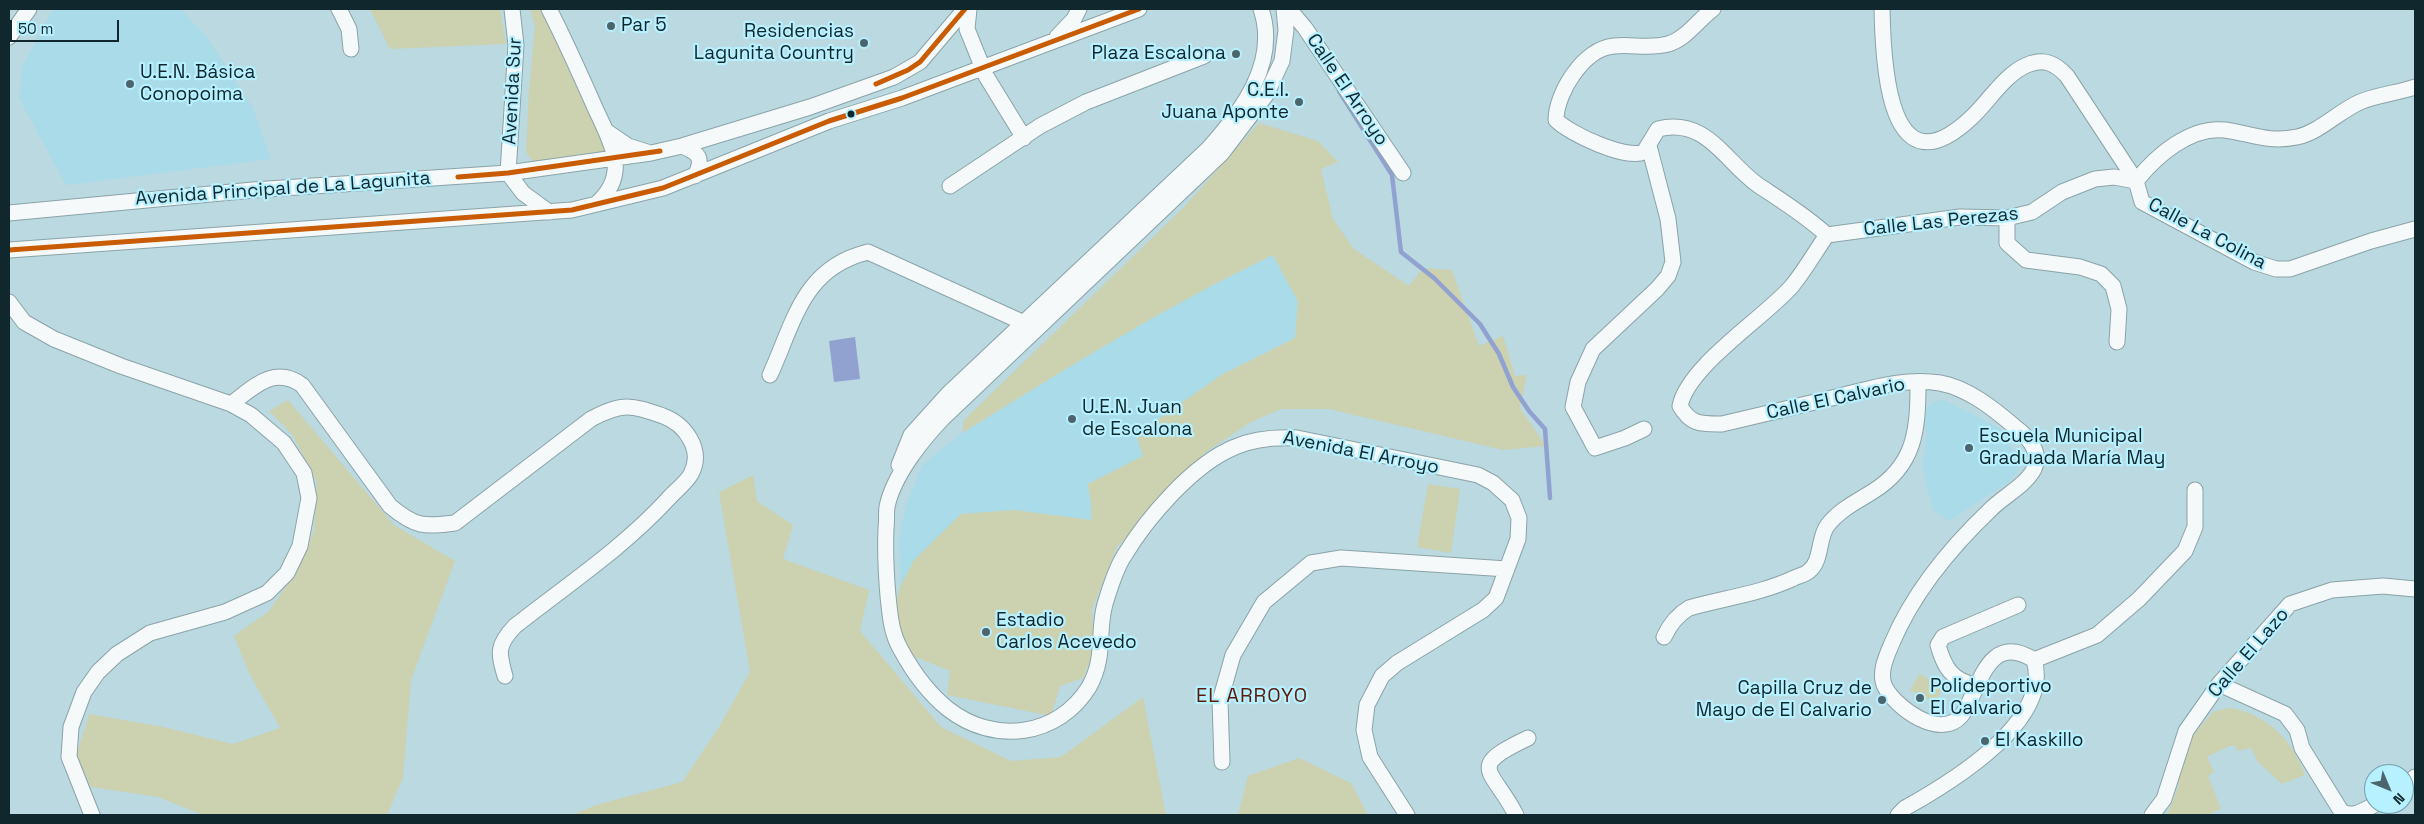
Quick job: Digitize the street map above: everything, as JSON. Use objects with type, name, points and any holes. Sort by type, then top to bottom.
[{"type":"street","points":[[9,37],[29,9]]},
{"type":"street","points":[[339,9],[350,29],[351,49]]},
{"type":"street","name":"Avenida Sur","points":[[508,173],[516,45],[512,9]]},
{"type":"street","points":[[549,9],[606,131],[615,159],[611,187],[605,196],[594,205]]},
{"type":"street","name":"Avenida Principal de La Lagunita","points":[[9,213],[253,190],[508,173],[651,153],[682,146],[810,107],[908,70],[931,51],[965,9]]},
{"type":"street","points":[[970,9],[967,29],[982,67],[1024,138]]},
{"type":"street","points":[[1054,40],[1074,19],[1079,9]]},
{"type":"street","points":[[9,250],[549,212],[594,205],[663,188],[829,120],[902,98],[1139,9]]},
{"type":"street","name":"Avenida El Arroyo","points":[[1031,326],[1226,129],[1245,102],[1264,62],[1268,40],[1261,9]]},
{"type":"street","name":"Avenida El Arroyo","points":[[1284,9],[1286,30],[1282,61],[1266,95],[1222,153],[1031,326],[948,394],[911,434],[898,468],[895,487],[887,507],[884,552],[892,629],[899,646],[920,680],[948,709],[977,725],[999,730],[1021,731],[1055,722],[1082,695],[1089,685],[1099,660],[1104,606],[1124,556],[1152,518],[1193,474],[1234,447],[1275,437],[1297,438],[1478,475],[1493,483],[1512,500],[1519,518],[1518,539],[1496,598],[1483,610],[1397,663],[1382,676],[1367,705],[1364,730],[1370,757],[1407,815]]},
{"type":"street","name":"Calle El Arroyo","points":[[1289,9],[1305,28],[1403,173]]},
{"type":"street","points":[[1713,9],[1681,39],[1667,45],[1611,46],[1595,53],[1586,60],[1562,97],[1556,112],[1556,120],[1565,128],[1584,138],[1635,154],[1644,152],[1658,129],[1670,126],[1701,135],[1720,147],[1758,184],[1804,214],[1827,235]]},
{"type":"street","points":[[1882,9],[1890,102],[1901,123],[1911,136],[1922,143],[1935,142],[1954,132],[1972,117],[2016,71],[2027,64],[2048,61],[2067,76],[2136,180]]},
{"type":"street","points":[[950,186],[1040,126],[1086,102],[1204,56]]},
{"type":"street","name":"Calle La Colina","points":[[2415,87],[2362,101],[2299,136],[2275,140],[2223,130],[2203,133],[2184,140],[2164,151],[2136,180],[2142,202],[2152,210],[2254,262],[2276,269],[2290,269],[2371,241],[2415,229]]},
{"type":"street","points":[[606,131],[628,146],[651,153]]},
{"type":"street","points":[[682,146],[695,151],[700,158],[700,167],[695,176]]},
{"type":"street","points":[[1644,429],[1625,438],[1595,448],[1573,407],[1578,382],[1593,349],[1657,289],[1668,276],[1673,262],[1668,219],[1649,146]]},
{"type":"street","points":[[508,173],[523,193],[549,212]]},
{"type":"street","name":"Calle Las Perezas","points":[[1827,235],[1960,217],[2007,218],[2032,212],[2062,192],[2095,179],[2114,177],[2136,180]]},
{"type":"street","points":[[2007,218],[2007,243],[2026,260],[2080,267],[2101,274],[2113,286],[2119,309],[2117,342]]},
{"type":"street","name":"Calle El Calvario","points":[[1827,235],[1792,286],[1713,359],[1684,391],[1680,406],[1686,416],[1698,424],[1722,424],[1891,384],[1940,383],[1971,395],[2023,433],[2036,453],[2036,461],[2030,476],[1992,507],[1956,544],[1929,578],[1904,615],[1884,666],[1882,678],[1896,703],[1917,719],[1945,724],[1955,721],[1962,715],[1982,673],[1991,662],[2004,654],[2023,653],[2034,660]]},
{"type":"street","points":[[770,375],[807,292],[830,268],[848,257],[868,252],[1031,326]]},
{"type":"street","points":[[9,302],[24,322],[54,339],[121,366],[231,404],[252,415],[284,443],[304,473],[309,498],[300,546],[287,573],[267,593],[225,612],[150,633],[118,654],[98,672],[77,708],[71,727],[69,757],[92,815]]},
{"type":"street","points":[[231,404],[256,385],[274,376],[293,379],[302,385],[390,506],[407,520],[430,527],[455,523],[591,419],[611,408],[628,406],[642,408],[670,419],[684,428],[692,444],[695,456],[691,473],[641,528],[515,626],[504,638],[499,654],[504,676]]},
{"type":"street","points":[[1664,637],[1670,624],[1681,612],[1689,608],[1775,587],[1809,572],[1816,564],[1823,533],[1828,524],[1853,502],[1888,482],[1900,468],[1916,433],[1918,382]]},
{"type":"street","points":[[1898,815],[1905,808],[1963,774],[1991,751],[2028,703],[2035,684],[2036,668],[2034,660],[2097,635],[2139,599],[2185,551],[2195,527],[2195,490]]},
{"type":"street","points":[[1222,762],[1220,700],[1232,655],[1264,602],[1311,563],[1341,558],[1507,569]]},
{"type":"street","name":"Calle El Lazo","points":[[2152,815],[2164,799],[2186,731],[2219,684],[2290,604],[2332,590],[2383,586],[2415,588]]},
{"type":"street","points":[[1976,685],[1962,683],[1953,675],[1942,660],[1938,645],[1943,638],[2018,605]]},
{"type":"street","points":[[2219,684],[2285,714],[2297,730],[2302,748],[2341,811],[2348,815],[2364,810]]},
{"type":"street","points":[[1516,815],[1488,768],[1491,759],[1496,755],[1528,738]]},
{"type":"shaded area","name":"U.E.N. Básica Conopoima","points":[[56,9],[181,9],[207,37],[252,106],[271,159],[66,185],[19,98],[23,65],[51,13]]},
{"type":"shaded area","name":"U.E.N. Juan de Escalona","points":[[1273,255],[1298,302],[1295,338],[1221,375],[1143,456],[1088,484],[1091,520],[1014,510],[961,514],[901,585],[899,540],[906,505],[923,464],[962,433],[1122,333],[1204,288]]},
{"type":"shaded area","points":[[855,337],[860,379],[834,382],[829,341]]},
{"type":"shaded area","name":"Escuela Municipal Graduada María May","points":[[1944,400],[2001,429],[2022,462],[2011,480],[1949,521],[1933,510],[1922,466],[1927,434],[1923,413],[1933,402]]},
{"type":"green space","points":[[370,9],[500,9],[506,44],[390,49]]},
{"type":"green space","points":[[530,9],[543,9],[607,148],[606,155],[534,163],[526,152],[535,26]]},
{"type":"green space","points":[[1259,123],[1318,141],[1338,162],[1321,169],[1333,219],[1354,249],[1409,286],[1423,268],[1452,270],[1479,346],[1503,336],[1515,376],[1527,375],[1520,408],[1546,446],[1503,450],[1329,409],[1281,409],[1249,423],[1206,452],[1117,547],[1092,609],[1095,649],[1083,678],[1060,686],[1051,716],[947,695],[950,671],[910,655],[893,609],[901,585],[914,560],[961,514],[1014,510],[1091,520],[1088,484],[1143,456],[1136,435],[1221,375],[1295,338],[1298,302],[1273,255],[1154,318],[962,433],[964,420],[1185,206]]},
{"type":"green space","points":[[288,400],[394,525],[455,561],[411,680],[403,778],[387,815],[203,815],[158,797],[91,787],[76,757],[89,714],[163,727],[233,744],[280,728],[250,675],[234,636],[269,611],[297,570],[314,531],[317,482],[292,434],[269,411]]},
{"type":"green space","points":[[753,475],[757,501],[793,525],[783,559],[869,590],[860,631],[941,727],[1011,761],[1061,757],[1143,697],[1166,815],[572,815],[596,805],[682,782],[719,727],[750,672],[719,492]]},
{"type":"green space","points":[[1428,484],[1460,489],[1451,553],[1417,547]]},
{"type":"green space","points":[[1919,674],[1943,686],[1935,703],[1910,690]]},
{"type":"green space","points":[[2231,708],[2256,716],[2277,731],[2286,740],[2300,762],[2305,775],[2282,784],[2258,762],[2251,748],[2237,751],[2236,746],[2229,746],[2207,757],[2214,772],[2208,776],[2221,809],[2207,815],[2167,815],[2178,787],[2183,747],[2214,711]]},
{"type":"green space","points":[[1299,758],[1351,783],[1368,815],[1238,815],[1248,776]]},
{"type":"waterway","points":[[1339,91],[1392,175],[1401,252],[1434,278],[1480,324],[1499,354],[1513,387],[1529,411],[1545,429],[1550,498]]},
{"type":"transit line","points":[[876,84],[908,70],[920,62],[965,9]]},
{"type":"transit line","points":[[9,250],[572,210],[663,188],[829,121],[902,98],[1139,9]]},
{"type":"transit line","points":[[458,177],[508,173],[660,151]]},
{"type":"place","name":"Par 5","points":[[611,26]]},
{"type":"place","name":"Residencias Lagunita Country","points":[[864,43]]},
{"type":"place","name":"Plaza Escalona","points":[[1236,54]]},
{"type":"place","name":"U.E.N. Básica Conopoima","points":[[130,84]]},
{"type":"place","name":"C.E.I. Juana Aponte","points":[[1299,102]]},
{"type":"place","name":"U.E.N. Juan de Escalona","points":[[1072,419]]},
{"type":"place","name":"Escuela Municipal Graduada María May","points":[[1969,448]]},
{"type":"place","name":"Estadio Carlos Acevedo","points":[[986,632]]},
{"type":"place","name":"Polideportivo El Calvario","points":[[1920,698]]},
{"type":"place","name":"Capilla Cruz de Mayo de El Calvario","points":[[1882,700]]},
{"type":"place","name":"El Kaskillo","points":[[1985,741]]},
{"type":"district","name":"EL ARROYO","points":[[1252,697]]}]
